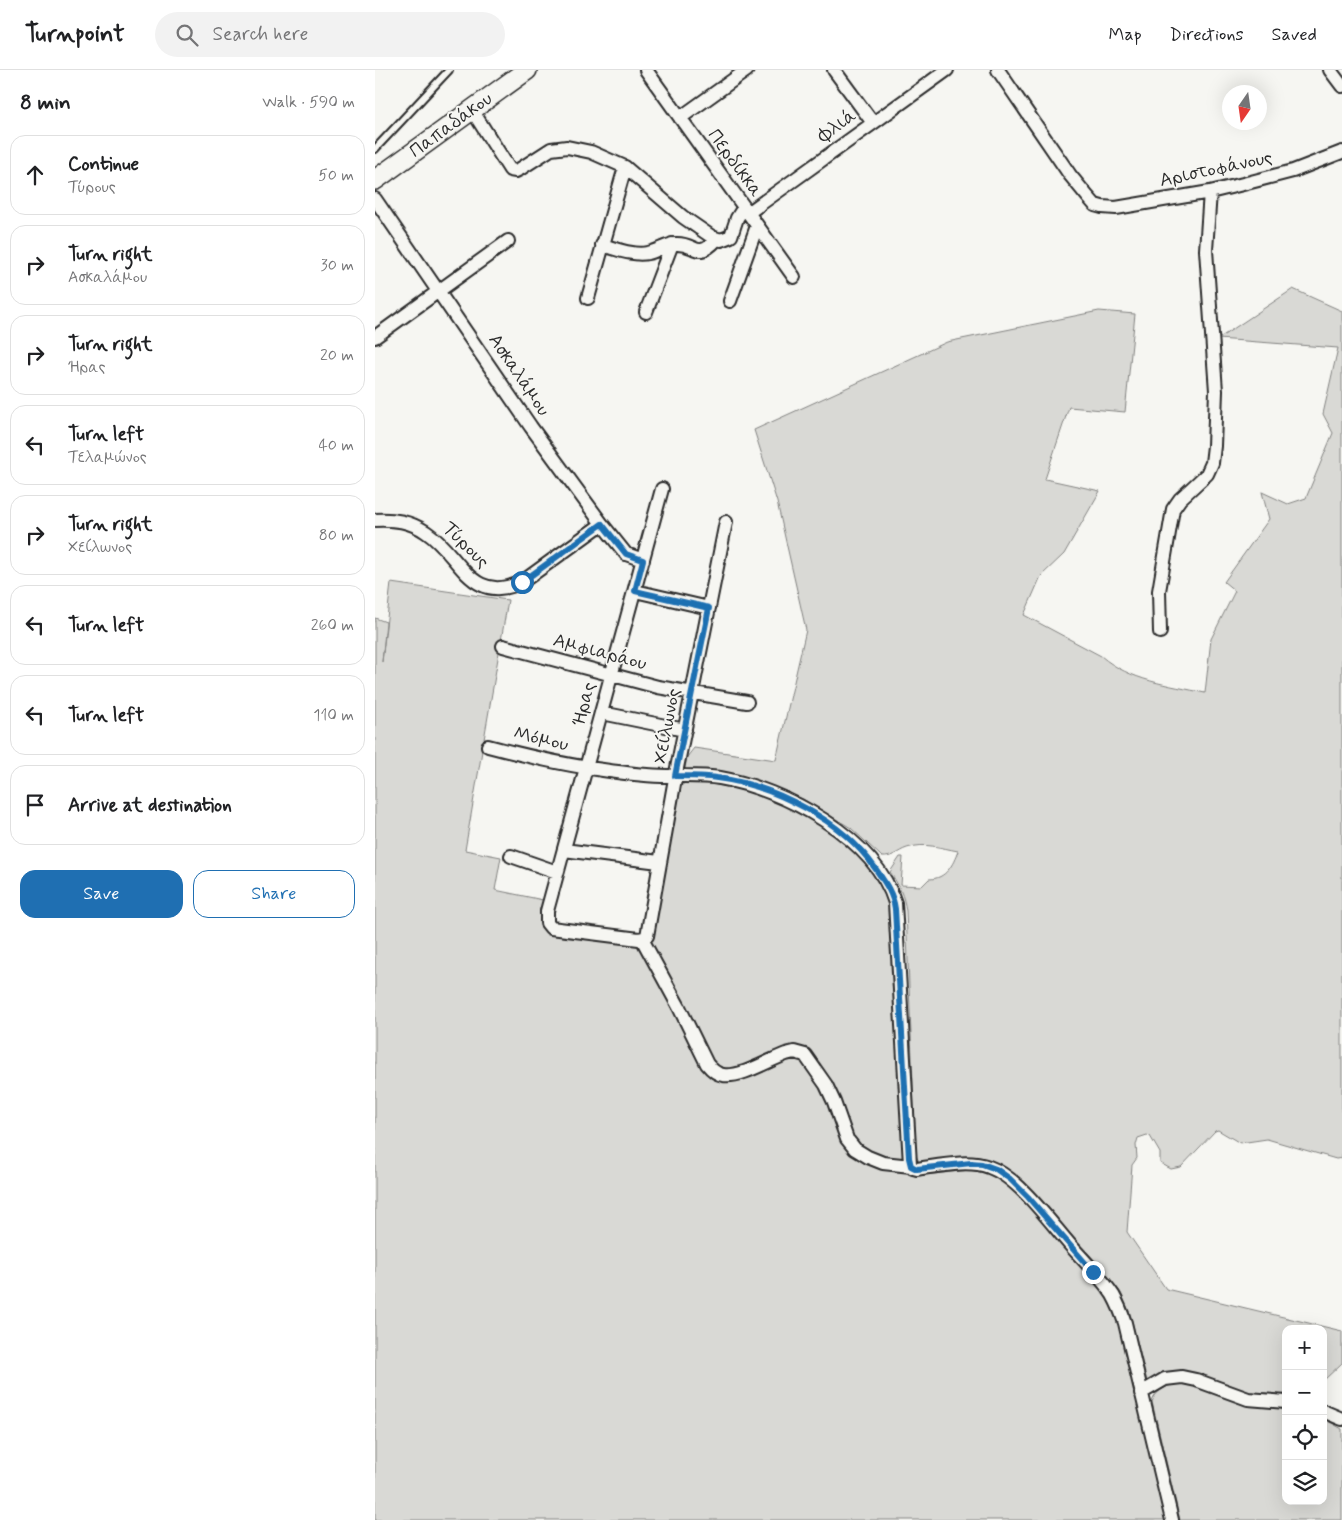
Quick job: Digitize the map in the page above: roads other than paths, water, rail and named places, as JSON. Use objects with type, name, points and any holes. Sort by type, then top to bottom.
[{"type":"street","name":"Παπαδάκου","points":[[375,180],[527,70]]},
{"type":"street","name":"Περδίκκα","points":[[646,70],[793,278]]},
{"type":"street","points":[[680,118],[747,70]]},
{"type":"street","points":[[834,70],[873,123]]},
{"type":"street","name":"Φλιά","points":[[746,210],[947,70]]},
{"type":"street","name":"Αριστοφάνους","points":[[998,70],[1070,175],[1095,205],[1102,207],[1116,208],[1209,192],[1293,171],[1342,152]]},
{"type":"street","points":[[1331,70],[1342,86]]},
{"type":"street","points":[[472,110],[510,170],[520,169],[544,152],[559,147],[591,152],[625,167],[683,217],[717,239],[725,240],[731,236],[737,218],[746,210]]},
{"type":"street","points":[[588,298],[625,167]]},
{"type":"street","points":[[1160,632],[1159,591],[1173,510],[1180,499],[1207,474],[1212,463],[1215,446],[1216,391],[1206,250],[1209,192]]},
{"type":"street","name":"Ασκαλάμου","points":[[375,199],[531,426],[602,524],[626,554],[643,560]]},
{"type":"street","points":[[730,301],[757,226]]},
{"type":"street","points":[[602,245],[637,253],[646,253],[672,244],[702,250],[707,249],[717,239]]},
{"type":"street","points":[[375,337],[508,241]]},
{"type":"street","points":[[646,312],[672,244]]},
{"type":"street","name":"Ήρας","points":[[644,938],[551,928],[547,923],[547,915],[557,872],[662,489]]},
{"type":"street","name":"Τύρους","points":[[375,520],[407,522],[421,529],[433,537],[477,583],[488,588],[498,589],[511,587],[522,582],[602,524]]},
{"type":"street","name":"Χείλωνος","points":[[644,938],[726,522]]},
{"type":"street","points":[[635,591],[709,608]]},
{"type":"street","name":"Αμφιαράου","points":[[503,646],[658,687],[747,702]]},
{"type":"street","points":[[602,713],[685,730]]},
{"type":"street","name":"Μόμου","points":[[488,746],[586,768],[675,776],[708,776],[730,780],[774,794],[793,803],[830,824],[850,839],[867,858],[887,885],[893,897],[896,915],[909,1158],[911,1166]]},
{"type":"street","points":[[564,850],[659,862]]},
{"type":"street","points":[[511,856],[557,872]]},
{"type":"street","points":[[644,938],[707,1064],[712,1070],[724,1075],[734,1075],[786,1054],[794,1052],[805,1055],[826,1085],[847,1139],[855,1149],[883,1163],[911,1166],[917,1169],[962,1164],[982,1164],[1004,1174],[1017,1186],[1113,1296],[1118,1305],[1125,1323],[1172,1520]]},
{"type":"street","points":[[1141,1393],[1165,1379],[1182,1377],[1196,1380],[1248,1399],[1282,1402]]},
{"type":"street","points":[[1327,1413],[1342,1419]]},
{"type":"lane","points":[[375,149],[449,70]]}]
